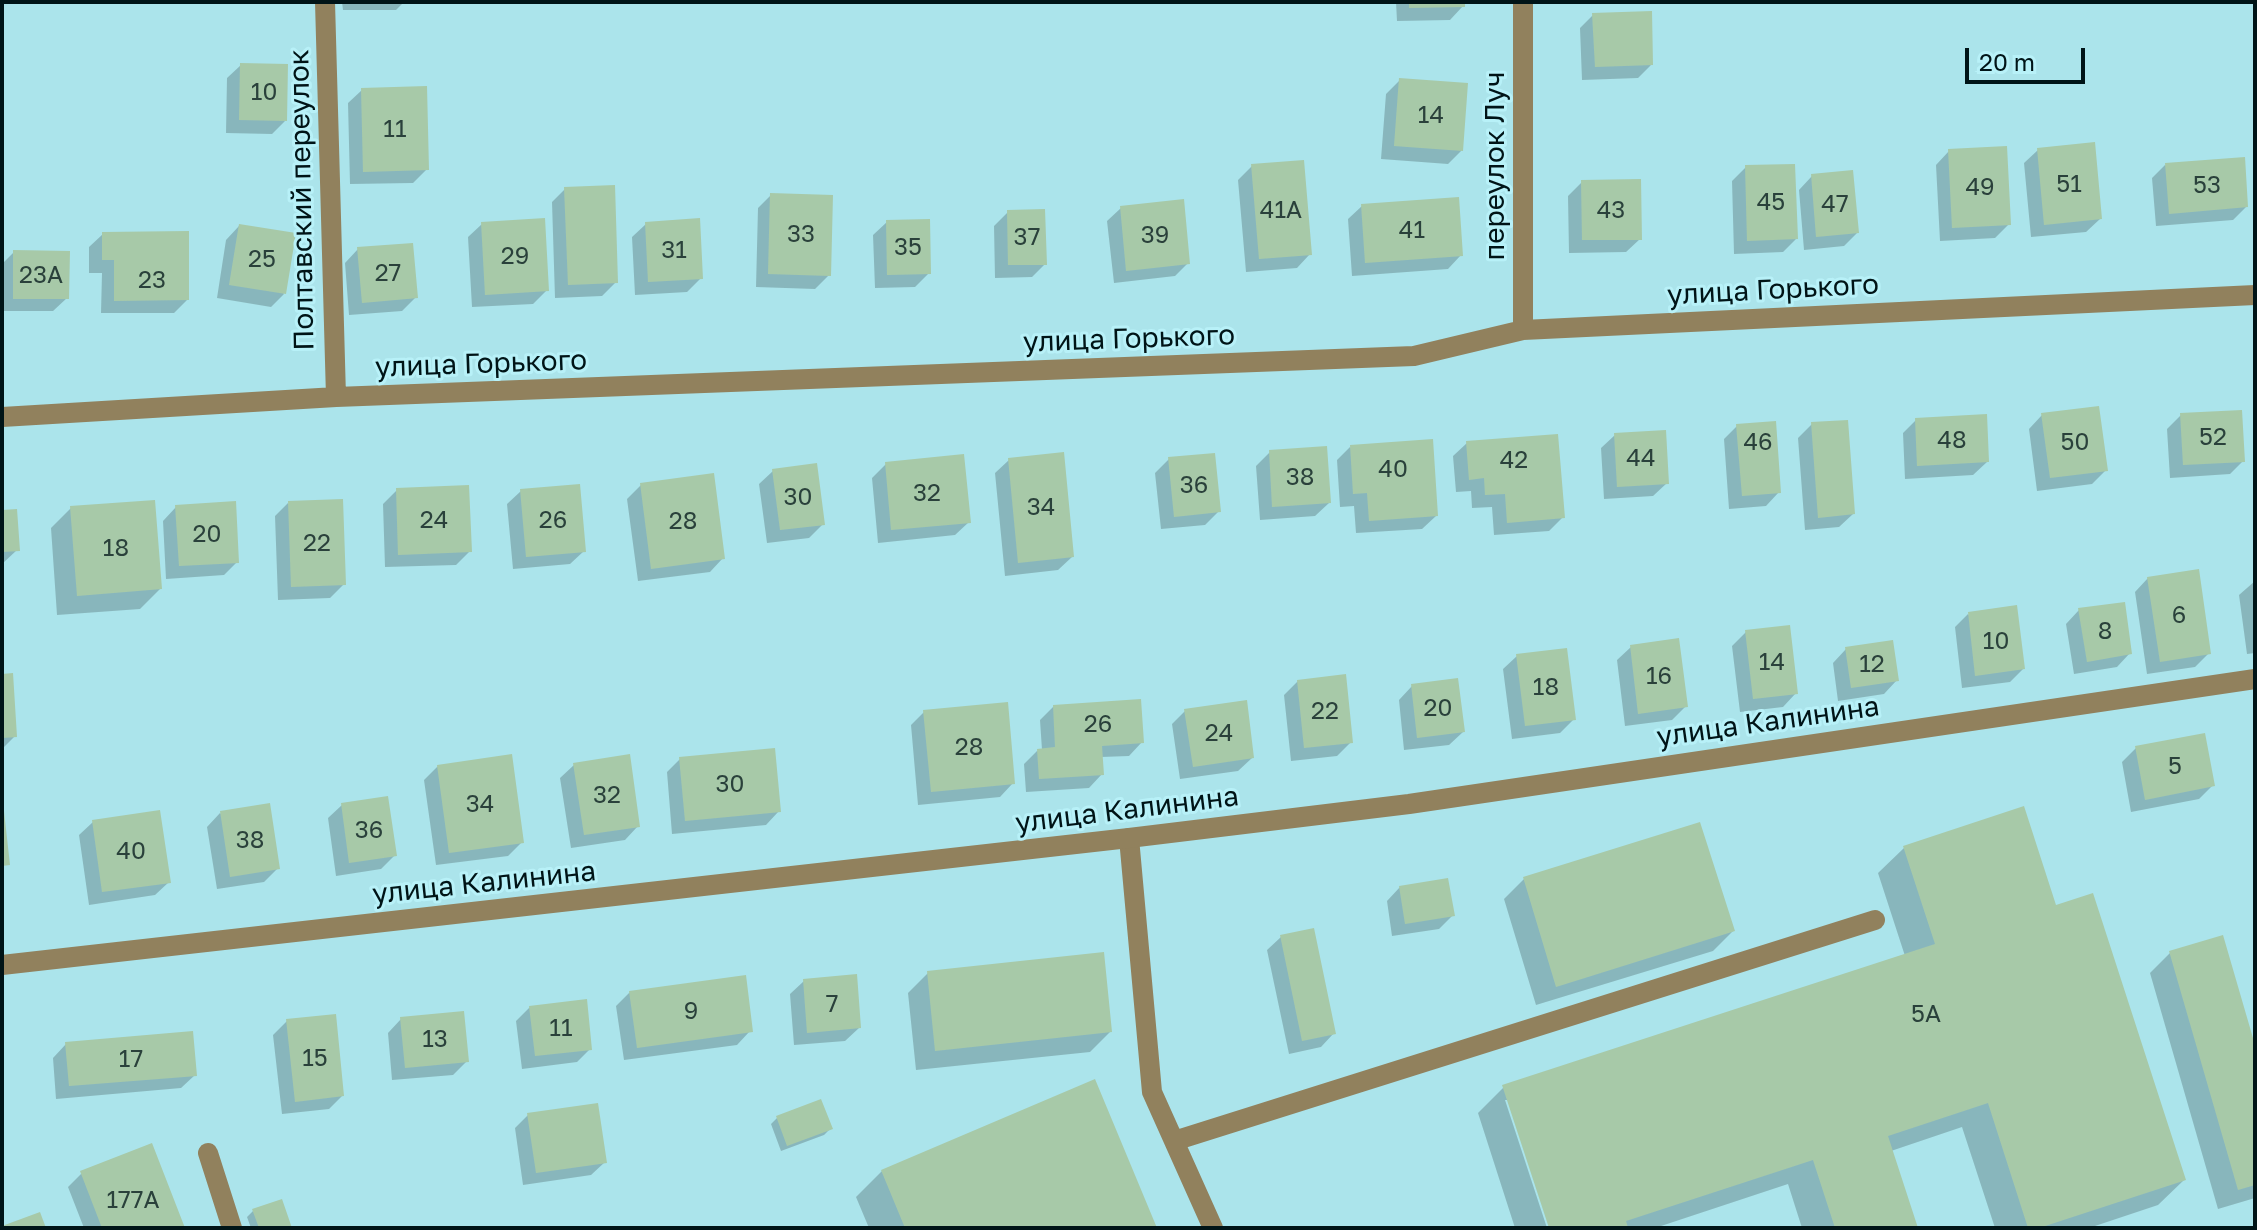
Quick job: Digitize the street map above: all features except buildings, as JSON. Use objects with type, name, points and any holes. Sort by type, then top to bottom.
[{"type":"street","name":"Полтавский переулок","points":[[325,2],[336,397]]},
{"type":"street","name":"переулок Луч","points":[[1523,2],[1523,330]]},
{"type":"street","name":"улица Горького","points":[[2,417],[336,397],[1414,356],[1523,330],[2255,295]]},
{"type":"street","name":"улица Калинина","points":[[2,965],[1409,804],[2255,679]]},
{"type":"street","points":[[1129,838],[1152,1092],[1213,1228]]},
{"type":"street","points":[[1174,1141],[1875,920]]},
{"type":"street","points":[[208,1153],[232,1228]]}]
